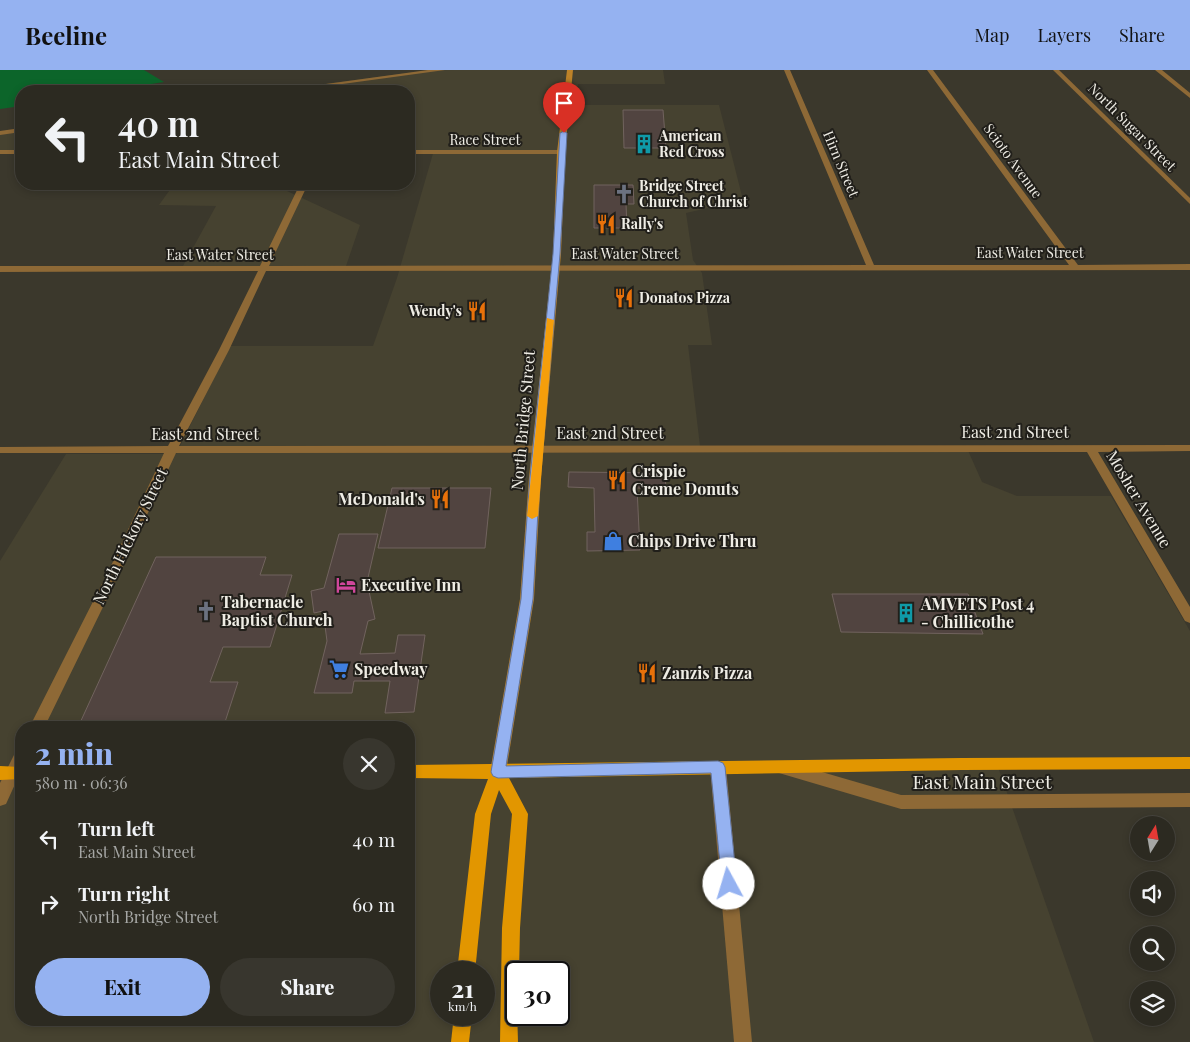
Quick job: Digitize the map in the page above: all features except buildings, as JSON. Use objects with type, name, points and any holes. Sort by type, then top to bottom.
[{"type":"main road","name":"North Bridge Street","points":[[498,772],[527,599],[538,449],[555,268],[561,152],[570,70]]},
{"type":"main road","name":"East Main Street","points":[[415,772],[779,766],[1190,763]]},
{"type":"main road","points":[[467,961],[484,814],[498,772]]},
{"type":"main road","points":[[498,772],[520,814],[511,928],[509,1042]]},
{"type":"main road","points":[[460,1042],[462,1026]]},
{"type":"street","points":[[319,85],[442,70]]},
{"type":"street","name":"Hirn Street","points":[[787,70],[871,267]]},
{"type":"street","name":"Scioto Avenue","points":[[930,70],[1075,267]]},
{"type":"street","name":"North Sugar Street","points":[[1056,70],[1190,202]]},
{"type":"street","points":[[1158,70],[1190,96]]},
{"type":"street","points":[[351,85],[353,80]]},
{"type":"street","points":[[0,133],[15,131]]},
{"type":"street","points":[[0,152],[15,152]]},
{"type":"street","name":"Race Street","points":[[415,152],[561,152]]},
{"type":"street","name":"North Hickory Street","points":[[40,721],[116,568],[171,451],[264,269],[301,190]]},
{"type":"street","name":"East Water Street","points":[[0,269],[1190,267]]},
{"type":"street","name":"Mosher Avenue","points":[[1090,448],[1190,618]]},
{"type":"street","name":"East 2nd Street","points":[[0,450],[1190,448]]},
{"type":"street","name":"East Main Street","points":[[779,766],[901,802],[1190,800]]},
{"type":"street","points":[[718,767],[743,1042]]},
{"type":"street","points":[[0,799],[11,773]]},
{"type":"shaded area","points":[[431,70],[663,70],[665,84],[578,84],[576,105],[719,105],[743,200],[686,213],[693,260],[702,273],[712,345],[688,345],[700,446],[966,446],[982,482],[1017,496],[1111,496],[1190,631],[1190,763],[997,764],[1094,1042],[0,1042],[0,561],[66,454],[176,454],[230,346],[373,346],[397,278],[434,150],[415,150],[415,85],[316,85]]},
{"type":"shaded area","points":[[15,129],[15,150],[0,150],[0,132]]},
{"type":"shaded area","points":[[170,190],[285,190],[360,225],[346,266],[183,266],[216,206],[159,205]]},
{"type":"green space","points":[[0,70],[144,70],[164,82],[145,85],[15,85],[15,107],[0,109]]},
{"type":"slow traffic","points":[[532,516],[550,320]]},
{"type":"place","name":"American Red Cross","points":[[644,144]]},
{"type":"place","name":"Bridge Street Church of Christ","points":[[624,194]]},
{"type":"place","name":"Rally's","points":[[606,224]]},
{"type":"place","name":"Donatos Pizza","points":[[624,298]]},
{"type":"place","name":"Wendy's","points":[[477,311]]},
{"type":"place","name":"Crispie Creme Donuts","points":[[617,480]]},
{"type":"place","name":"McDonald's","points":[[440,499]]},
{"type":"place","name":"Chips Drive Thru","points":[[613,541]]},
{"type":"place","name":"Executive Inn","points":[[346,585]]},
{"type":"place","name":"Tabernacle Baptist Church","points":[[206,611]]},
{"type":"place","name":"AMVETS Post 4 - Chillicothe","points":[[906,613]]},
{"type":"place","name":"Speedway","points":[[339,669]]},
{"type":"place","name":"Zanzis Pizza","points":[[647,673]]},
{"type":"route","points":[[564,133],[561,152],[557,254],[535,477],[527,599],[498,772],[718,767],[729,884]]}]
